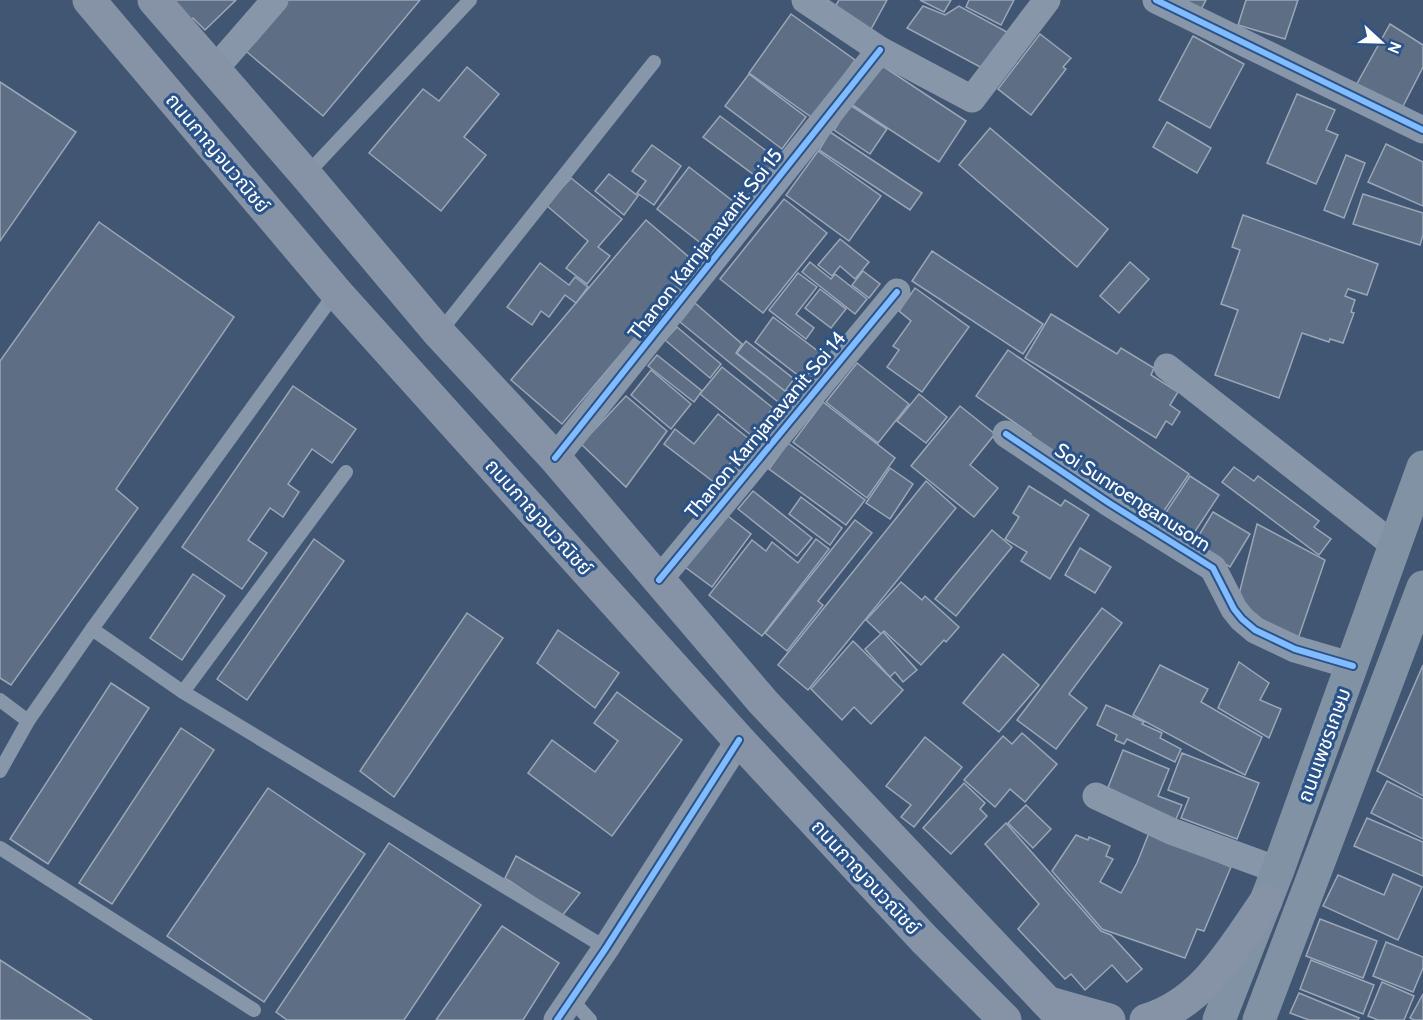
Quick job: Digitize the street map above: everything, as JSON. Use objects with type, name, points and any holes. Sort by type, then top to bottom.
[{"type":"main road","name":"ถนนกาญจนวณิชย์","points":[[89,0],[336,292],[739,740],[924,939],[1005,1020]]},
{"type":"main road","points":[[154,0],[440,333],[555,458],[763,702],[1056,1011],[1109,1020]]},
{"type":"main road","name":"ถนนเพชรเกษม","points":[[1219,1020],[1278,870],[1423,467]]},
{"type":"main road","name":"ถนนเพชรเกษม","points":[[1259,1020],[1423,587]]},
{"type":"main road","points":[[739,740],[763,702]]},
{"type":"main road","points":[[1146,1020],[1173,1009],[1206,983],[1266,901]]},
{"type":"street","points":[[214,70],[275,0]]},
{"type":"street","points":[[806,0],[880,50],[972,99],[1047,0]]},
{"type":"street","points":[[1156,0],[1423,130]]},
{"type":"street","name":"Thanon Karnjanavanit Soi 15","points":[[555,458],[880,50]]},
{"type":"street","name":"Thanon Karnjanavanit Soi 14","points":[[659,580],[897,292]]},
{"type":"street","points":[[1167,367],[1395,546]]},
{"type":"street","name":"Soi Sunroenganusorn","points":[[1006,434],[1109,503],[1213,568],[1234,609],[1256,630],[1295,649],[1353,666]]},
{"type":"street","points":[[564,1010],[739,740]]},
{"type":"street","points":[[1096,796],[1171,831],[1278,870]]},
{"type":"lane","points":[[306,175],[470,0]]},
{"type":"lane","points":[[440,333],[654,62]]},
{"type":"lane","points":[[0,771],[28,721],[92,629],[336,292]]},
{"type":"lane","points":[[183,692],[346,472]]},
{"type":"lane","points":[[92,629],[183,692],[606,948]]},
{"type":"lane","points":[[0,700],[28,721]]},
{"type":"lane","points":[[0,848],[254,1010]]},
{"type":"lane","points":[[564,1010],[590,1020]]},
{"type":"building","points":[[173,0],[236,0],[205,30],[193,18],[185,27]]},
{"type":"building","points":[[282,0],[420,0],[323,116],[241,47]]},
{"type":"building","points":[[839,0],[887,0],[870,31],[833,10]]},
{"type":"building","points":[[920,0],[951,0],[944,12]]},
{"type":"building","points":[[969,0],[1014,0],[1001,25],[966,7]]},
{"type":"building","points":[[1167,0],[1206,0],[1198,15]]},
{"type":"building","points":[[1246,0],[1298,0],[1285,39],[1238,25]]},
{"type":"building","points":[[923,6],[945,15],[959,6],[1007,32],[984,69],[907,28]]},
{"type":"building","points":[[791,14],[855,60],[814,119],[749,73]]},
{"type":"building","points":[[1390,24],[1423,45],[1423,67],[1399,114],[1354,89]]},
{"type":"building","points":[[1040,34],[1071,58],[1063,67],[1066,69],[1031,115],[998,89]]},
{"type":"building","points":[[1193,36],[1244,64],[1210,128],[1159,100]]},
{"type":"building","points":[[878,63],[966,121],[939,162],[851,104]]},
{"type":"building","points":[[467,67],[499,94],[464,137],[486,155],[441,211],[369,153],[423,89],[439,101]]},
{"type":"building","points":[[749,74],[806,117],[782,149],[725,106]]},
{"type":"building","points":[[0,82],[76,132],[0,241]]},
{"type":"building","points":[[1297,94],[1335,110],[1326,130],[1338,135],[1316,184],[1267,163]]},
{"type":"building","points":[[850,105],[887,129],[870,154],[834,130]]},
{"type":"building","points":[[720,116],[781,162],[765,183],[703,137]]},
{"type":"building","points":[[1167,122],[1211,148],[1197,173],[1153,147]]},
{"type":"building","points":[[990,128],[1108,229],[1077,267],[959,165]]},
{"type":"building","points":[[830,132],[922,193],[910,210],[819,150]]},
{"type":"building","points":[[1386,144],[1423,162],[1423,206],[1368,182]]},
{"type":"building","points":[[652,145],[681,166],[654,205],[637,193],[646,181],[632,171]]},
{"type":"building","points":[[818,151],[881,196],[849,241],[786,195]]},
{"type":"building","points":[[1346,155],[1365,163],[1344,218],[1324,210]]},
{"type":"building","points":[[689,167],[743,209],[711,251],[657,209]]},
{"type":"building","points":[[609,174],[638,196],[624,215],[595,191]]},
{"type":"building","points":[[571,178],[622,219],[598,247],[610,256],[587,284],[566,268],[588,241],[546,205]]},
{"type":"building","points":[[1363,194],[1423,213],[1423,235],[1420,245],[1353,224]]},
{"type":"building","points":[[784,199],[827,233],[763,313],[720,279]]},
{"type":"building","points":[[1243,215],[1378,264],[1367,295],[1348,289],[1345,296],[1355,300],[1351,312],[1354,313],[1343,343],[1330,339],[1329,342],[1302,333],[1279,398],[1215,375],[1238,310],[1221,304],[1240,250],[1232,247]]},
{"type":"building","points":[[646,220],[697,264],[562,424],[511,380]]},
{"type":"building","points":[[99,222],[234,317],[116,489],[138,508],[11,685],[0,678],[0,361]]},
{"type":"building","points":[[840,239],[869,262],[855,279],[840,266],[832,276],[818,265]]},
{"type":"building","points":[[932,251],[1043,324],[1023,354],[912,281]]},
{"type":"building","points":[[810,262],[831,279],[835,274],[867,299],[855,314],[802,272]]},
{"type":"building","points":[[1130,262],[1149,279],[1119,313],[1100,296]]},
{"type":"building","points":[[540,263],[569,285],[575,277],[588,287],[576,303],[565,295],[549,317],[541,311],[532,325],[507,307]]},
{"type":"building","points":[[863,271],[880,284],[869,298],[852,285]]},
{"type":"building","points":[[798,273],[817,287],[796,314],[814,328],[806,339],[769,310]]},
{"type":"building","points":[[915,288],[969,327],[922,392],[887,367],[899,350],[893,346],[911,321],[899,311]]},
{"type":"building","points":[[820,289],[846,309],[831,328],[805,308]]},
{"type":"building","points":[[695,303],[742,344],[736,353],[792,394],[783,406],[680,322]]},
{"type":"building","points":[[1051,314],[1117,354],[1121,348],[1154,368],[1151,375],[1178,392],[1170,405],[1180,412],[1172,425],[1166,421],[1156,438],[1025,358]]},
{"type":"building","points":[[773,317],[823,355],[804,380],[755,342]]},
{"type":"building","points":[[677,327],[721,364],[710,378],[665,340]]},
{"type":"building","points":[[746,341],[794,379],[785,391],[737,353]]},
{"type":"building","points":[[1008,350],[1189,474],[1157,521],[1025,442],[1031,434],[976,396]]},
{"type":"building","points":[[657,355],[702,391],[694,402],[648,366]]},
{"type":"building","points":[[857,363],[909,404],[878,443],[826,402]]},
{"type":"building","points":[[722,367],[773,408],[751,435],[700,394]]},
{"type":"building","points":[[651,370],[691,404],[671,429],[631,395]]},
{"type":"building","points":[[293,386],[356,429],[332,463],[312,449],[288,484],[299,492],[283,517],[270,508],[248,540],[267,553],[242,589],[182,547]]},
{"type":"building","points":[[919,394],[947,417],[926,443],[897,421]]},
{"type":"building","points":[[626,396],[667,431],[626,487],[581,444]]},
{"type":"building","points":[[823,402],[895,458],[867,498],[793,442]]},
{"type":"building","points":[[960,406],[995,434],[970,465],[998,488],[974,517],[911,466]]},
{"type":"building","points":[[718,414],[749,439],[715,483],[664,444],[675,429],[694,444]]},
{"type":"building","points":[[788,443],[865,500],[846,525],[769,469]]},
{"type":"building","points":[[1234,467],[1254,481],[1258,476],[1319,521],[1314,527],[1331,539],[1319,555],[1222,482]]},
{"type":"building","points":[[890,468],[913,484],[890,519],[866,503]]},
{"type":"building","points":[[1190,476],[1219,495],[1194,533],[1165,514]]},
{"type":"building","points":[[926,481],[956,508],[808,690],[778,665]]},
{"type":"building","points":[[1029,486],[1061,506],[1065,500],[1089,515],[1050,579],[1021,561],[1027,552],[1005,539],[1019,517],[1013,513]]},
{"type":"building","points":[[753,491],[812,538],[797,556],[738,509]]},
{"type":"building","points":[[801,497],[842,528],[830,545],[789,514]]},
{"type":"building","points":[[1213,512],[1250,534],[1230,567],[1193,545]]},
{"type":"building","points":[[724,513],[751,534],[712,587],[685,567]]},
{"type":"building","points":[[855,520],[872,533],[818,601],[823,605],[787,651],[765,633]]},
{"type":"building","points":[[1257,524],[1325,560],[1297,642],[1236,606]]},
{"type":"building","points":[[992,530],[1012,547],[956,616],[935,599]]},
{"type":"building","points":[[314,539],[344,561],[247,700],[217,679]]},
{"type":"building","points":[[816,539],[829,549],[762,636],[709,595],[752,540],[766,551],[772,542],[798,563]]},
{"type":"building","points":[[1080,548],[1111,567],[1095,593],[1065,575]]},
{"type":"building","points":[[193,574],[225,596],[182,660],[150,638]]},
{"type":"building","points":[[901,582],[922,600],[925,596],[959,627],[921,665],[884,631],[881,634],[866,620]]},
{"type":"building","points":[[1102,608],[1122,623],[1069,694],[1087,708],[1056,749],[1017,720]]},
{"type":"building","points":[[467,613],[503,638],[394,797],[360,771]]},
{"type":"building","points":[[558,630],[619,673],[595,708],[537,663]]},
{"type":"building","points":[[883,632],[917,670],[903,682],[895,672],[890,677],[865,649]]},
{"type":"building","points":[[853,641],[903,690],[871,724],[854,707],[842,720],[811,689]]},
{"type":"building","points":[[1003,654],[1039,685],[999,732],[963,703]]},
{"type":"building","points":[[1239,662],[1269,683],[1260,700],[1281,709],[1269,738],[1218,708]]},
{"type":"building","points":[[1160,665],[1208,689],[1201,702],[1262,737],[1245,775],[1133,715]]},
{"type":"building","points":[[1423,665],[1423,796],[1377,771]]},
{"type":"building","points":[[111,683],[149,708],[48,864],[10,839]]},
{"type":"building","points":[[617,692],[682,740],[612,836],[528,773],[552,740],[595,772],[618,741],[594,723]]},
{"type":"building","points":[[1106,705],[1162,733],[1160,738],[1181,749],[1175,762],[1127,739],[1124,744],[1115,740],[1117,735],[1097,725]]},
{"type":"building","points":[[181,728],[214,750],[112,904],[79,883]]},
{"type":"building","points":[[1022,733],[1057,764],[1025,802],[1010,789],[995,807],[964,780],[1003,736],[1012,744]]},
{"type":"building","points":[[925,737],[962,767],[914,827],[901,817],[911,805],[886,786]]},
{"type":"building","points":[[1123,750],[1169,769],[1158,796],[1182,805],[1173,826],[1107,790]]},
{"type":"building","points":[[1182,753],[1259,783],[1237,839],[1181,818],[1189,798],[1168,790]]},
{"type":"building","points":[[1387,781],[1423,799],[1423,839],[1371,813]]},
{"type":"building","points":[[964,783],[985,803],[980,809],[987,816],[951,854],[923,828]]},
{"type":"building","points":[[268,788],[365,854],[264,1002],[167,936]]},
{"type":"building","points":[[1026,805],[1051,829],[1033,848],[1008,823]]},
{"type":"building","points":[[1367,818],[1423,842],[1423,876],[1354,846]]},
{"type":"building","points":[[1006,823],[1101,931],[1111,935],[1142,969],[1127,982],[1112,965],[1085,990],[1071,974],[1065,979],[1018,929],[1039,904],[985,844]]},
{"type":"building","points":[[1149,833],[1231,867],[1204,931],[1197,929],[1185,958],[1102,929],[1052,871],[1076,835],[1088,840],[1089,837],[1110,846],[1106,856],[1113,859],[1100,882],[1121,893],[1137,863]]},
{"type":"building","points":[[389,843],[481,905],[404,1020],[287,1020],[276,1012]]},
{"type":"building","points":[[516,856],[580,893],[562,916],[505,878]]},
{"type":"building","points":[[1393,874],[1422,887],[1398,940],[1323,906],[1338,875],[1384,895]]},
{"type":"building","points":[[1320,919],[1377,941],[1363,978],[1306,956]]},
{"type":"building","points":[[502,926],[559,963],[523,1020],[436,1020]]},
{"type":"building","points":[[1386,942],[1423,957],[1423,968],[1413,992],[1373,976]]},
{"type":"building","points":[[0,960],[92,1020],[0,1020]]},
{"type":"building","points":[[1311,960],[1374,985],[1363,1014],[1300,989]]},
{"type":"building","points":[[1382,982],[1414,996],[1404,1020],[1378,1020],[1368,1016]]},
{"type":"building","points":[[1299,993],[1359,1018],[1358,1020],[1309,1020],[1290,1013]]},
{"type":"building","points":[[1423,994],[1423,1020],[1414,1020],[1410,1018]]},
{"type":"cycle path","points":[[1156,0],[1423,130]]},
{"type":"cycle path","points":[[555,458],[880,50]]},
{"type":"cycle path","points":[[659,580],[897,292]]},
{"type":"cycle path","points":[[1006,434],[1109,503],[1213,568],[1234,609],[1255,630],[1295,649],[1353,666]]},
{"type":"cycle path","points":[[557,1020],[606,948],[739,740]]}]
